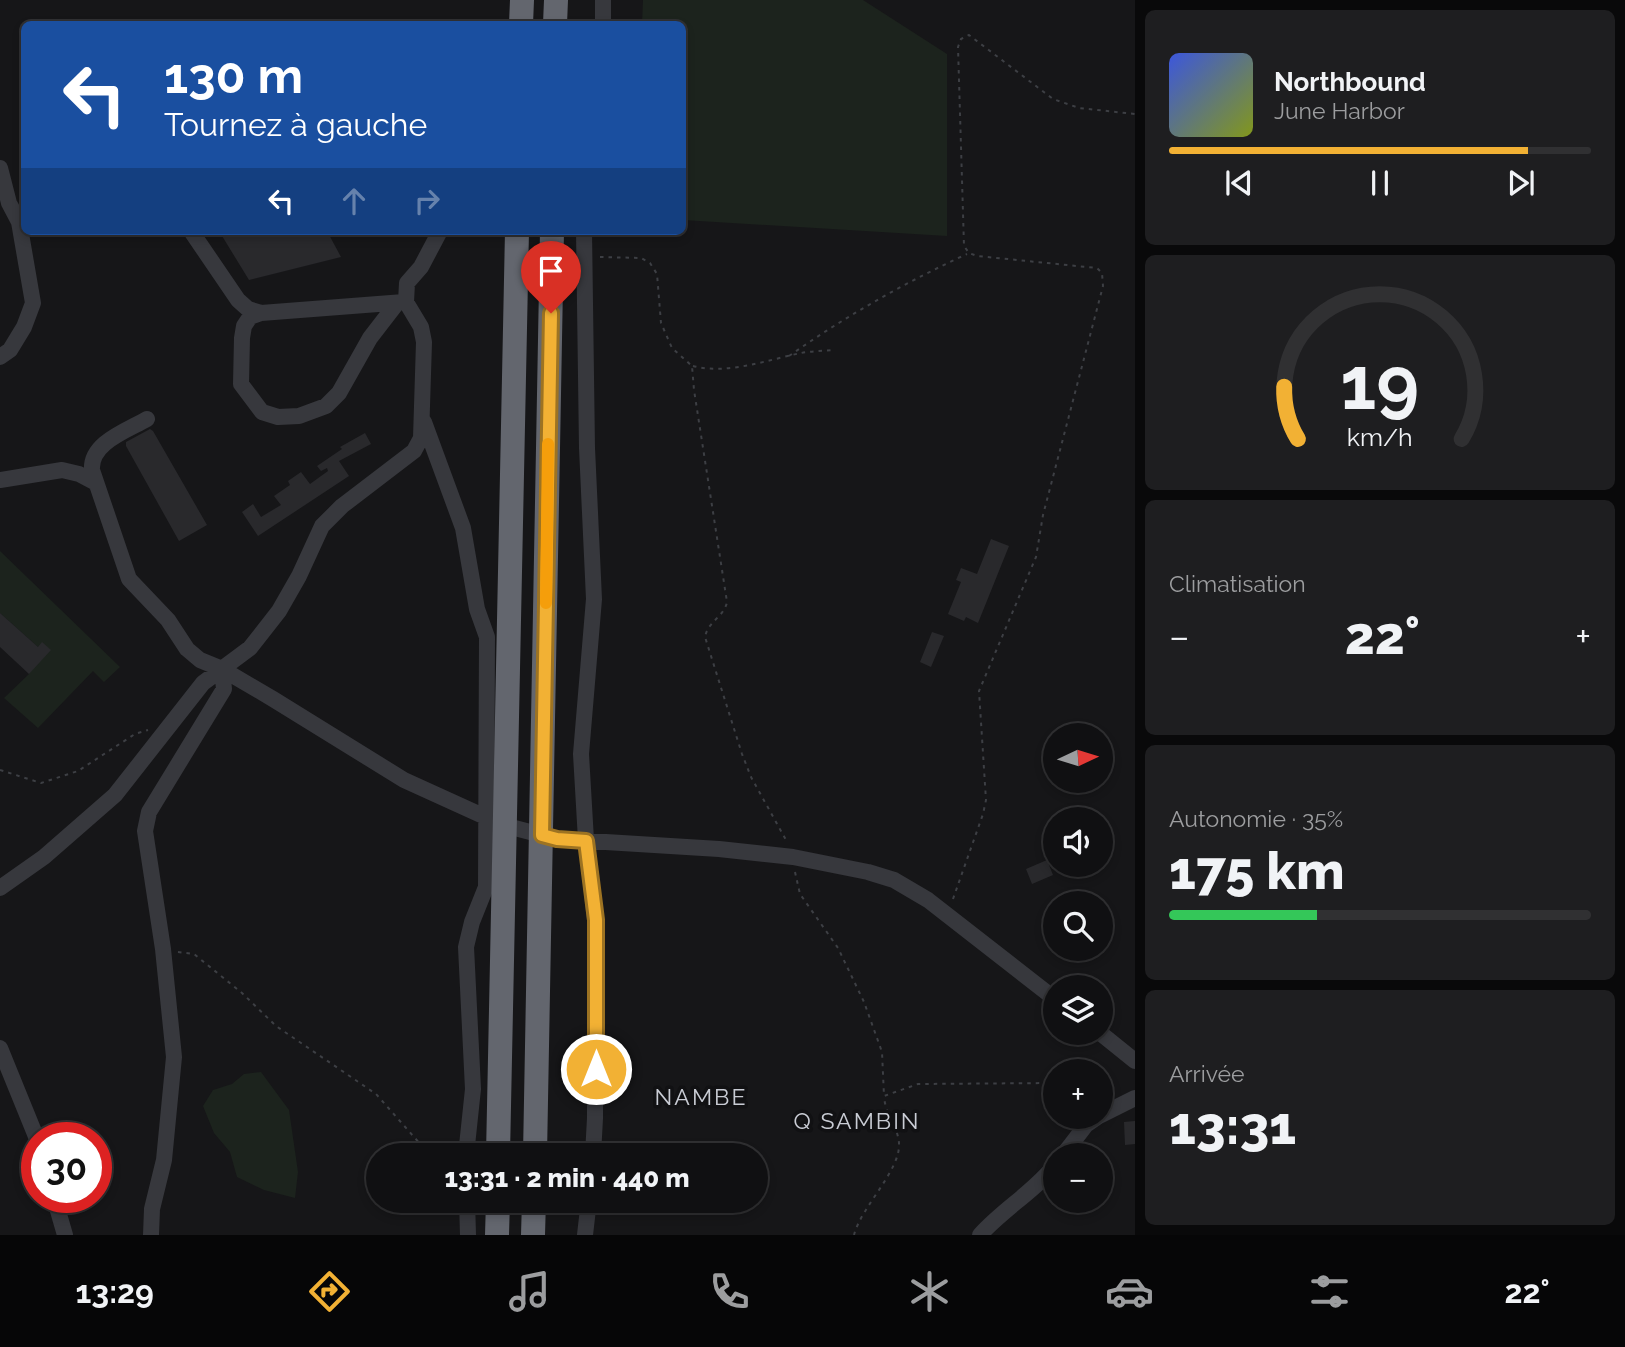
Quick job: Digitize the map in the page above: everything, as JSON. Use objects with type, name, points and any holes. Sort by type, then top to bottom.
[{"type":"highway","points":[[555,21],[556,0]]},
{"type":"highway","points":[[498,1143],[495,821],[517,235]]},
{"type":"highway","points":[[535,1143],[552,235]]},
{"type":"highway","points":[[497,1235],[498,1213]]},
{"type":"highway","points":[[533,1235],[534,1213]]},
{"type":"street","points":[[603,0],[603,21]]},
{"type":"street","points":[[0,168],[6,196],[19,222],[21,234]]},
{"type":"street","points":[[0,357],[10,350],[24,327],[33,303],[21,235]]},
{"type":"street","points":[[194,235],[238,300],[248,309],[261,313]]},
{"type":"street","points":[[402,303],[261,313],[250,317],[244,326],[242,338],[241,384],[262,412],[278,417],[299,416],[326,406],[339,393],[370,338],[402,303],[407,283],[421,267],[438,235]]},
{"type":"street","points":[[584,235],[587,448],[594,599],[581,754],[586,841],[596,920],[594,1143]]},
{"type":"street","points":[[0,888],[44,857],[115,795],[203,683],[250,648],[279,611],[322,526],[342,506],[414,451],[421,438],[424,342],[421,327],[402,303]]},
{"type":"street","points":[[422,417],[463,528],[477,608],[487,637],[495,821],[486,887],[472,922],[466,947],[473,1089],[467,1143]]},
{"type":"street","points":[[147,419],[98,448],[91,459],[96,483],[129,579],[168,620],[187,649],[200,660],[222,669],[404,780],[495,821],[557,839],[719,849],[793,857],[894,880],[928,900],[1043,990]]},
{"type":"street","points":[[0,480],[62,470],[79,474],[96,483]]},
{"type":"street","points":[[151,1235],[152,1209],[164,1160],[174,1057],[163,949],[145,831],[149,812],[224,689],[222,669]]},
{"type":"street","points":[[1113,1043],[1135,1061]]},
{"type":"street","points":[[0,1048],[30,1122]]},
{"type":"street","points":[[1113,1109],[1135,1098]]},
{"type":"street","points":[[1072,1143],[1083,1129]]},
{"type":"street","points":[[980,1235],[998,1216],[1043,1180]]},
{"type":"street","points":[[59,1213],[65,1235]]},
{"type":"street","points":[[467,1213],[468,1235]]},
{"type":"street","points":[[585,1235],[588,1213]]},
{"type":"path","points":[[947,915],[986,800],[978,691],[1036,557],[1043,515],[1103,286],[1102,273],[1097,268],[977,256],[969,253],[964,246],[958,47],[961,39],[969,35],[1053,99],[1079,108],[1135,114]]},
{"type":"path","points":[[789,356],[841,320],[922,275],[969,253]]},
{"type":"path","points":[[585,256],[641,258],[650,263],[657,274],[661,323],[672,348],[692,366],[707,370],[730,368],[789,356],[834,351]]},
{"type":"path","points":[[692,366],[727,602],[725,610],[707,626],[705,637],[747,765],[793,857],[795,880],[800,894],[838,948],[864,1002],[882,1052],[886,1111],[899,1145],[897,1157],[858,1220],[854,1235]]},
{"type":"path","points":[[0,770],[41,783],[78,771],[135,734],[172,723]]},
{"type":"path","points":[[163,949],[194,954],[242,993],[276,1026],[376,1094],[419,1143]]},
{"type":"path","points":[[884,1096],[918,1084],[1043,1083]]},
{"type":"shaded area","points":[[643,0],[863,0],[947,54],[947,236],[686,220],[686,21],[642,21]]},
{"type":"shaded area","points":[[0,551],[120,667],[104,682],[93,671],[38,728],[4,698],[29,674],[38,647],[0,613]]},
{"type":"shaded area","points":[[261,1072],[289,1110],[298,1172],[295,1198],[264,1190],[237,1177],[230,1152],[214,1133],[203,1106],[213,1090],[232,1084],[244,1074]]},
{"type":"building","points":[[221,235],[329,235],[341,257],[249,280]]},
{"type":"building","points":[[150,429],[207,525],[179,541],[126,446],[126,442]]},
{"type":"building","points":[[365,433],[371,444],[339,461],[349,476],[258,536],[242,512],[253,504],[261,517],[281,505],[274,496],[290,485],[288,481],[301,472],[310,484],[328,471],[327,468],[321,471],[317,466],[342,449],[340,447]]},
{"type":"building","points":[[991,539],[1009,546],[978,623],[966,617],[964,621],[948,614],[961,582],[956,580],[961,568],[977,574]]},
{"type":"building","points":[[0,613],[38,647],[42,642],[51,650],[29,674],[0,647]]},
{"type":"building","points":[[932,632],[944,636],[931,667],[920,662]]},
{"type":"building","points":[[1043,862],[1043,877],[1048,877],[1032,884],[1026,869]]},
{"type":"building","points":[[1135,1121],[1135,1144],[1125,1145],[1124,1122]]},
{"type":"slow traffic","points":[[546,603],[548,444]]},
{"type":"district","name":"NAMBE","points":[[701,1096]]},
{"type":"district","name":"Q SAMBIN","points":[[857,1120]]},
{"type":"route","points":[[551,313],[542,835],[586,841],[596,920],[596,1069]]}]
